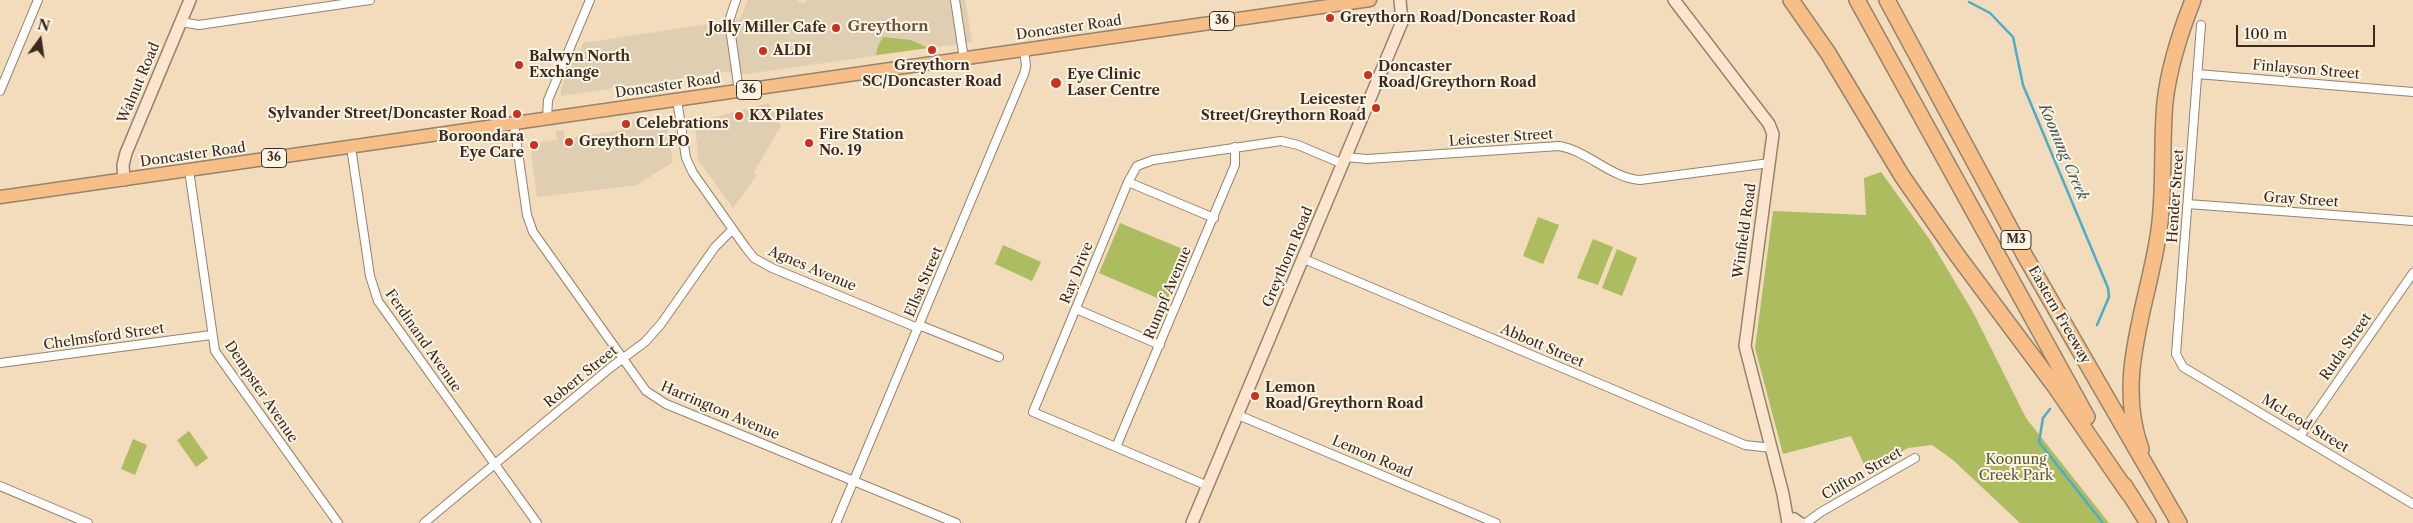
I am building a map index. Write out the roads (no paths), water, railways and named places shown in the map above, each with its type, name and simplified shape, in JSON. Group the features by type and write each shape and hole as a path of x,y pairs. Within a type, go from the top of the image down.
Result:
{"highway":[{"path":"1790,0 1828,53 1902,176 1957,255 2054,385 2130,494"},
{"name":"Eastern Freeway","path":"1857,0 2130,494 2148,523"},
{"name":"Eastern Freeway","path":"1887,0 2025,256 2178,523"},
{"path":"2151,476 2139,443 2134,422 2132,399 2133,353 2159,230 2168,77 2178,40 2193,0"}],"main road":[{"name":"Doncaster Road","path":"0,197 1370,0"}],"street":[{"path":"0,91 38,0"},
{"name":"Walnut Road","path":"124,180 123,165 126,153 190,0"},
{"path":"181,22 199,25 370,0"},
{"path":"547,119 548,100 590,0"},
{"path":"736,0 729,22 739,91"},
{"path":"955,0 964,59"},
{"name":"Greythorn Road","path":"1192,523 1402,22 1400,0"},
{"name":"Winfield Road","path":"1674,0 1771,127 1773,138 1745,346 1783,494 1796,522"},
{"name":"Hender Street","path":"2183,367 2176,354 2201,25"},
{"name":"Ellsa Street","path":"836,523 1024,74 1026,66 1024,50"},
{"name":"Finlayson Street","path":"2198,74 2413,92"},
{"name":"Agnes Avenue","path":"677,100 688,165 732,230 754,258 767,265 999,357"},
{"name":"Harrington Avenue","path":"514,124 527,215 533,232 641,386 658,400 956,523"},
{"name":"Ray Drive","path":"1208,486 1033,412 1128,182 1134,170 1146,162 1235,147 1286,141 1345,160"},
{"name":"Leicester Street","path":"1345,160 1559,146 1574,150 1625,177 1640,180 1770,163"},
{"name":"Ferdinand Avenue","path":"351,147 370,276 378,301 537,523"},
{"name":"Rumpf Avenue","path":"1116,447 1214,218 1236,161 1235,147"},
{"name":"Dempster Avenue","path":"189,170 211,335 217,356 338,523"},
{"path":"1128,182 1214,218"},
{"name":"Gray Street","path":"2188,204 2413,221"},
{"name":"Robert Street","path":"424,523 655,331 710,254 732,230"},
{"name":"Abbott Street","path":"1304,259 1745,445 1772,448"},
{"name":"Ruda Street","path":"2300,436 2413,273"},
{"path":"1076,309 1160,344"},
{"name":"Chelmsford Street","path":"0,363 211,335"},
{"name":"McLeod Street","path":"2183,367 2413,504"},
{"name":"Lemon Road","path":"1238,415 1496,523"},
{"name":"Clifton Street","path":"1796,522 1821,512 1915,458"},
{"path":"0,486 88,523"}],"waterway":[{"name":"Koonung Creek","path":"1969,2 1990,13 2013,37 2023,85 2108,288 2109,297 2097,325"},
{"name":"Koonung Creek","path":"2050,409 2043,418 2039,442 2103,523"}],"place":[{"name":"Greythorn Road/Doncaster Road","path":"1330,18"},
{"name":"Jolly Miller Cafe","path":"836,28"},
{"name":"Greythorn SC/Doncaster Road","path":"932,50"},
{"name":"ALDI","path":"763,51"},
{"name":"Balwyn North Exchange","path":"519,65"},
{"name":"Doncaster Road/Greythorn Road","path":"1368,75"},
{"name":"Eye Clinic Laser Centre","path":"1056,83"},
{"name":"Leicester Street/Greythorn Road","path":"1376,108"},
{"name":"Sylvander Street/Doncaster Road","path":"517,114"},
{"name":"KX Pilates","path":"739,116"},
{"name":"Celebrations","path":"626,124"},
{"name":"Greythorn LPO","path":"569,142"},
{"name":"Fire Station No. 19","path":"809,143"},
{"name":"Boroondara Eye Care","path":"534,145"},
{"name":"Lemon Road/Greythorn Road","path":"1255,396"}],"district":[{"name":"Greythorn","path":"888,27"}],"park label":[{"name":"Koonung Creek Park","path":"2016,468"}]}
